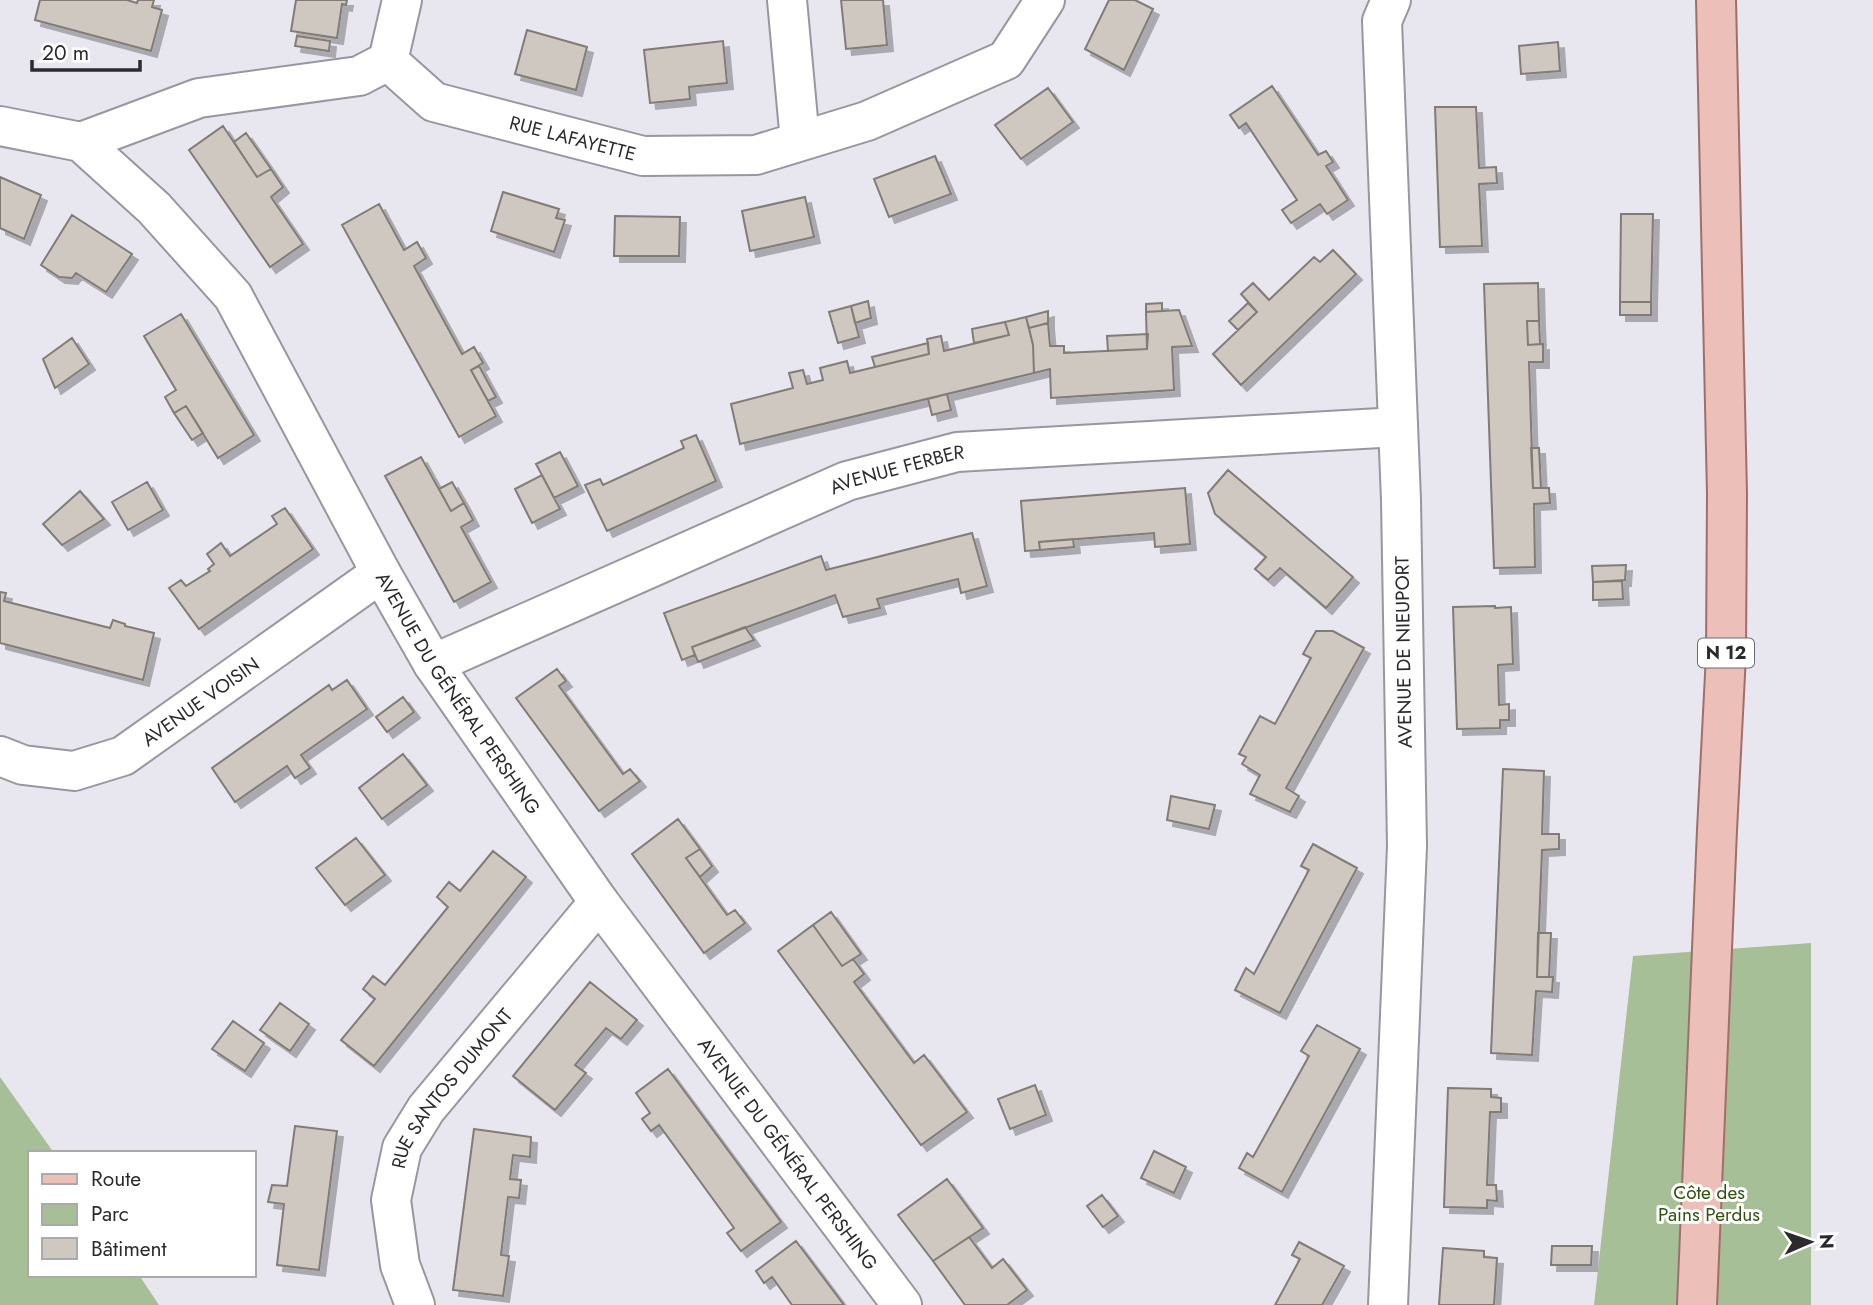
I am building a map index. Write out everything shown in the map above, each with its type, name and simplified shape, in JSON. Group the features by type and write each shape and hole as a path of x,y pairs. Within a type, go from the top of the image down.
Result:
{"main road":[{"name":"N 12","path":"1697,1305 1726,655 1726,480 1716,0"}],"street":[{"path":"0,126 81,142 199,98 359,76 388,61 402,0"},
{"path":"788,0 800,141"},
{"name":"RUE LAFAYETTE","path":"388,61 434,102 643,156 756,155 867,121 1006,60 1045,0"},
{"name":"AVENUE DE NIEUPORT","path":"1388,1305 1407,846 1398,428 1382,21 1391,0"},
{"name":"AVENUE DU GÉNÉRAL PERSHING","path":"81,142 155,208 233,296 381,573 433,664 599,902 902,1305"},
{"name":"AVENUE FERBER","path":"433,664 847,481 957,452 1398,428"},
{"name":"AVENUE VOISIN","path":"0,756 23,765 74,772 123,756 381,573"},
{"name":"RUE SANTOS DUMONT","path":"415,1305 400,1265 391,1199 402,1148 426,1110 599,902"}],"green space":[{"name":"Côte des Pains Perdus","path":"1811,943 1811,1305 1594,1305 1633,956"},
{"path":"0,1077 53,1151 28,1151 28,1277 140,1277 159,1305 0,1305"}],"building":[{"path":"40,0 127,0 137,3 138,0 154,0 152,7 162,10 151,51 35,20"},
{"path":"296,0 347,0 346,5 342,4 337,38 291,31"},
{"path":"841,0 883,0 887,45 846,49"},
{"path":"1109,0 1135,0 1153,9 1124,70 1085,49"},
{"path":"527,30 587,47 576,90 515,74"},
{"path":"297,36 330,41 329,51 295,46"},
{"path":"723,41 727,83 689,87 690,99 650,103 644,50"},
{"path":"1558,42 1560,71 1521,74 1519,46"},
{"path":"1272,86 1318,155 1326,151 1333,162 1326,166 1348,200 1327,214 1320,204 1291,223 1282,210 1297,200 1246,123 1239,128 1230,115"},
{"path":"1048,88 1073,122 1021,159 995,125"},
{"path":"1435,107 1476,107 1479,168 1496,167 1497,183 1479,184 1482,246 1440,247"},
{"path":"223,126 257,177 271,169 283,187 271,197 303,244 270,267 189,150"},
{"path":"246,133 271,169 257,177 234,142"},
{"path":"935,156 951,194 889,217 874,179"},
{"path":"0,177 41,195 24,239 0,228"},
{"path":"503,192 559,209 556,218 565,220 554,252 491,231"},
{"path":"805,197 814,237 750,251 742,211"},
{"path":"379,204 404,250 417,242 426,258 414,266 462,354 474,347 483,363 471,370 496,416 459,437 342,225"},
{"path":"1621,214 1653,214 1651,302 1620,302"},
{"path":"72,215 132,254 106,292 76,273 72,278 59,277 41,265"},
{"path":"615,216 680,217 679,256 614,256"},
{"path":"1333,250 1356,274 1241,385 1213,354 1257,312 1241,294 1253,283 1269,300 1314,257 1320,262"},
{"path":"1538,283 1539,321 1527,321 1528,345 1543,344 1543,362 1529,362 1533,488 1549,488 1550,503 1534,504 1535,567 1494,568 1484,284"},
{"path":"868,301 871,318 855,323 851,306"},
{"path":"1620,302 1651,302 1651,315 1620,315"},
{"path":"1162,303 1162,311 1146,312 1146,304"},
{"path":"1248,303 1257,312 1238,330 1229,321"},
{"path":"851,306 859,337 838,343 829,312"},
{"path":"1179,310 1192,346 1172,347 1174,390 1051,398 1050,369 1034,373 1029,328 1048,323 1050,346 1064,346 1064,353 1147,349 1146,312"},
{"path":"1048,311 1048,323 1029,328 1026,317"},
{"path":"181,314 254,435 218,458 186,406 174,413 165,397 176,390 144,336"},
{"path":"1026,317 1033,345 1034,373 740,444 731,404 793,388 789,373 803,370 807,384 823,380 820,368 847,361 850,373 929,354 927,339 941,336 944,351 1009,335 1005,322"},
{"path":"1527,321 1539,321 1540,344 1528,345"},
{"path":"1005,322 1009,335 974,343 972,329"},
{"path":"1148,334 1147,349 1108,351 1107,336"},
{"path":"72,338 89,364 55,388 43,359"},
{"path":"928,343 929,354 875,367 872,357"},
{"path":"479,366 496,397 488,401 471,370"},
{"path":"947,394 951,410 932,415 928,399"},
{"path":"186,406 203,433 192,440 174,413"},
{"path":"696,435 716,481 607,531 585,485 600,479 603,485 684,448 681,441"},
{"path":"1531,448 1539,448 1541,488 1533,488"},
{"path":"560,452 578,486 554,498 536,464"},
{"path":"421,457 451,511 464,503 473,520 461,527 491,582 454,602 385,476"},
{"path":"1228,470 1353,577 1326,608 1280,568 1268,580 1255,569 1266,557 1215,514 1208,493"},
{"path":"542,475 560,509 532,523 515,489"},
{"path":"147,482 163,510 128,530 112,502"},
{"path":"452,482 464,503 451,511 439,489"},
{"path":"1185,488 1190,544 1155,547 1154,533 1039,542 1040,550 1025,551 1021,501"},
{"path":"80,491 104,519 62,545 43,524"},
{"path":"285,508 313,549 199,629 169,588 181,580 186,586 210,571 208,569 214,564 207,554 221,543 230,556 277,524 272,516"},
{"path":"972,533 987,586 961,593 958,579 877,599 880,608 843,617 835,595 692,647 695,655 682,660 664,613 821,556 826,570"},
{"path":"1073,539 1074,547 1040,550 1039,542"},
{"path":"1626,565 1625,580 1593,582 1592,566"},
{"path":"1622,581 1623,599 1593,600 1593,582"},
{"path":"0,592 6,593 4,601 110,628 113,620 154,633 143,680 0,643"},
{"path":"1453,607 1511,607 1513,664 1498,665 1499,705 1509,704 1509,720 1500,720 1500,728 1457,729"},
{"path":"745,627 754,640 698,662 692,647"},
{"path":"1316,631 1333,631 1364,648 1286,788 1299,796 1290,812 1250,794 1260,775 1242,764 1246,757 1239,754 1260,716 1275,724 1311,658 1303,654"},
{"path":"557,669 566,681 559,686 623,774 630,769 640,781 599,811 516,698"},
{"path":"347,680 367,709 301,755 310,768 295,778 287,766 235,802 212,768 329,685 332,690"},
{"path":"403,697 414,712 387,732 376,717"},
{"path":"403,754 427,785 382,819 359,788"},
{"path":"1503,769 1544,771 1542,834 1559,834 1559,849 1542,850 1537,977 1553,977 1552,992 1536,991 1532,1055 1491,1053"},
{"path":"1171,796 1215,805 1209,829 1167,820"},
{"path":"678,819 700,849 686,858 727,915 735,910 745,923 704,953 632,854"},
{"path":"356,838 385,875 345,905 316,868"},
{"path":"1313,844 1357,868 1280,1013 1235,990 1246,968 1254,974 1309,870 1301,866"},
{"path":"700,849 712,866 700,877 686,858"},
{"path":"493,851 526,877 374,1066 341,1040 375,999 363,989 373,976 385,985 448,907 437,897 449,882 460,891"},
{"path":"831,912 861,954 842,966 813,925"},
{"path":"813,925 842,966 853,959 864,974 854,982 914,1063 924,1055 967,1112 921,1145 778,951"},
{"path":"1538,933 1551,933 1549,977 1537,977"},
{"path":"590,982 637,1020 621,1039 606,1028 575,1065 586,1073 555,1110 513,1076"},
{"path":"280,1003 309,1024 290,1051 260,1030"},
{"path":"233,1021 264,1043 245,1071 212,1049"},
{"path":"1317,1025 1360,1049 1282,1192 1239,1168 1247,1153 1253,1157 1309,1056 1301,1051"},
{"path":"668,1069 781,1222 741,1251 727,1233 734,1228 659,1125 651,1131 642,1119 650,1113 636,1093"},
{"path":"1035,1085 1046,1115 1010,1129 998,1099"},
{"path":"1448,1088 1491,1089 1491,1097 1501,1098 1501,1112 1490,1112 1487,1185 1496,1185 1497,1201 1487,1200 1487,1208 1444,1207"},
{"path":"295,1126 337,1131 319,1270 277,1265 284,1204 268,1202 272,1185 287,1186"},
{"path":"474,1129 531,1137 530,1157 513,1155 510,1179 521,1180 519,1198 508,1197 501,1255 509,1256 503,1296 453,1290"},
{"path":"1154,1151 1186,1167 1174,1193 1141,1178"},
{"path":"947,1179 983,1228 933,1261 898,1215"},
{"path":"1102,1195 1118,1216 1103,1227 1087,1206"},
{"path":"969,1237 992,1268 1003,1259 1027,1290 1007,1305 965,1305 933,1261"},
{"path":"796,1241 844,1305 792,1305 772,1277 764,1283 756,1271"},
{"path":"1299,1242 1344,1266 1322,1305 1275,1305 1300,1259 1292,1255"},
{"path":"1552,1246 1592,1246 1591,1265 1551,1265"},
{"path":"1443,1248 1484,1251 1484,1257 1497,1258 1494,1305 1439,1305"}]}
